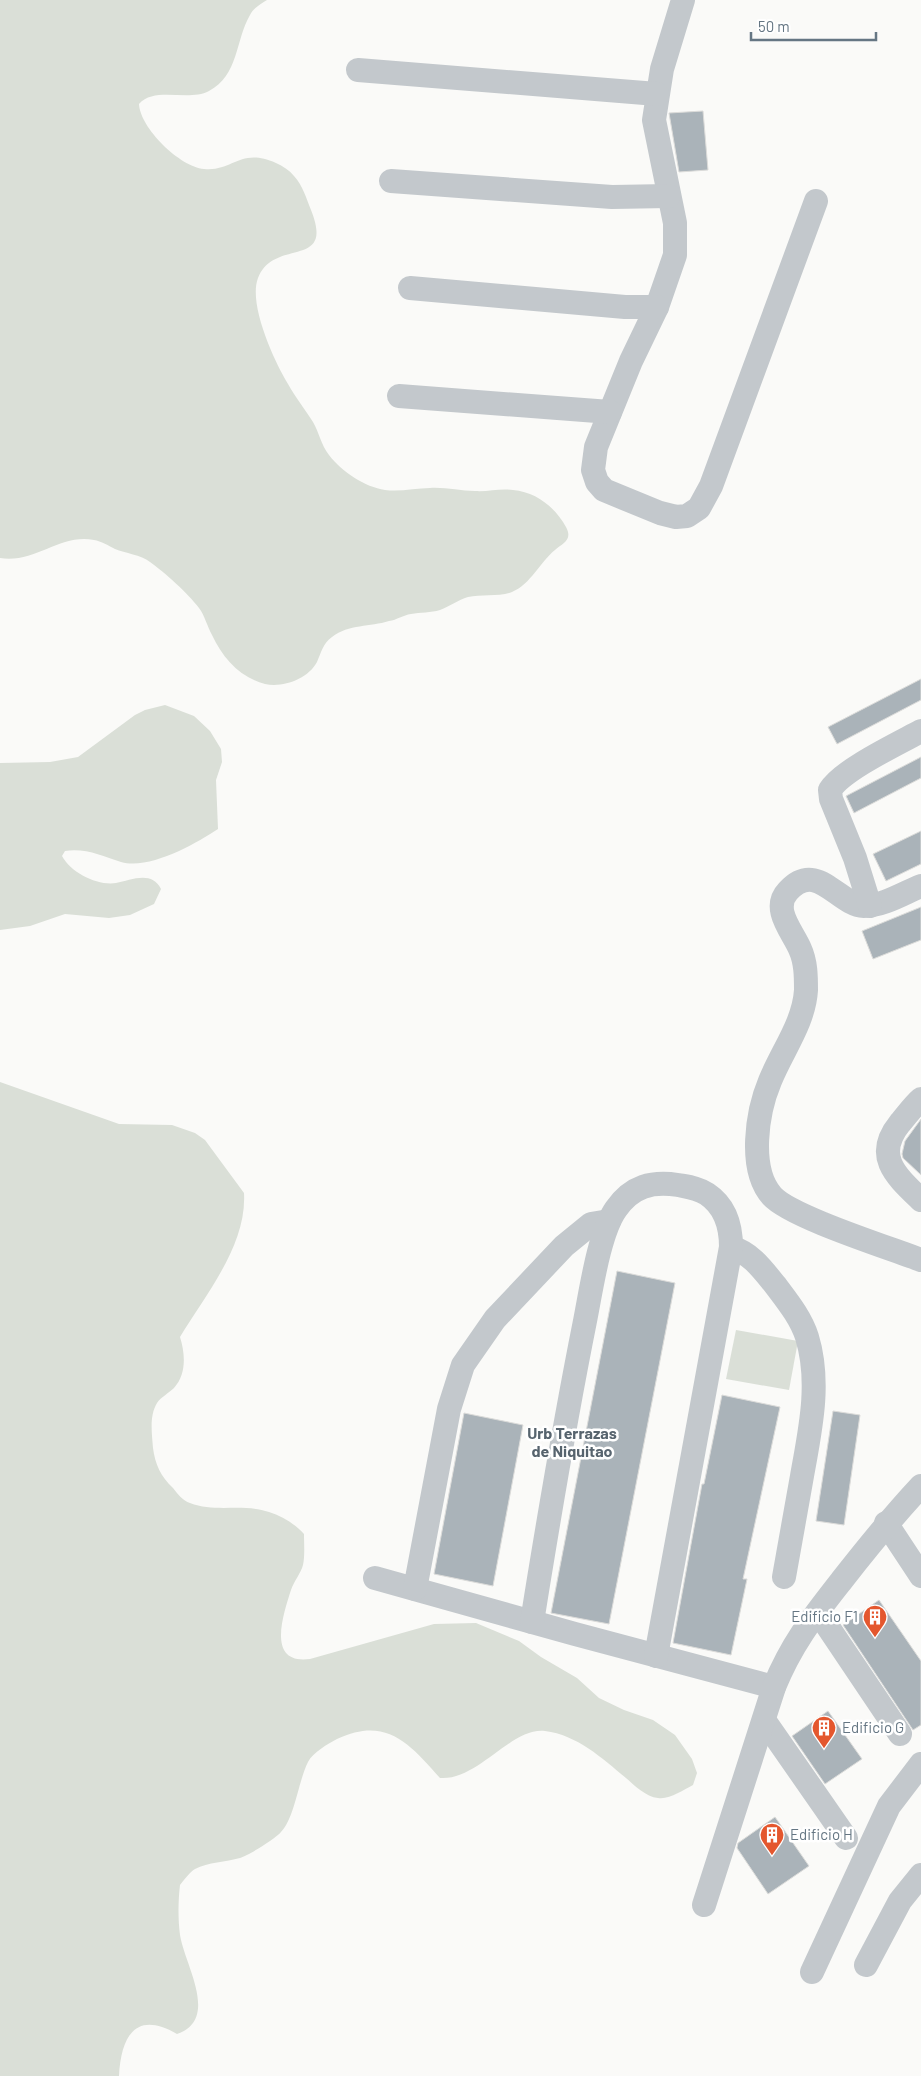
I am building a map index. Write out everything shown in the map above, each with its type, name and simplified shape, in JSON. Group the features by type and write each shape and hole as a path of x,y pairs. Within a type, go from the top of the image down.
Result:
{"street":[{"path":"683,0 668,44 657,94 654,120 677,243 672,268 657,307 631,361 593,459 593,470 599,486 610,493 672,516 687,516 699,508 708,495 816,201"},
{"path":"358,70 657,94"},
{"path":"391,181 612,197 669,196"},
{"path":"410,288 625,307 657,307"},
{"path":"399,396 610,412"},
{"path":"870,906 855,858 831,799 830,790 839,779 854,769 921,731"},
{"path":"921,886 870,906 856,905 827,884 812,880 793,887 782,901 785,921 803,958 805,997 800,1018 764,1097 759,1125 759,1170 764,1186 772,1196 788,1209 921,1260"},
{"path":"921,1099 892,1132 887,1153 897,1176 921,1200"},
{"path":"532,1622 572,1382 591,1288 609,1221 622,1201 638,1188 656,1183 696,1188 710,1196 720,1207 729,1228 731,1247 656,1656"},
{"path":"415,1589 448,1409 464,1365 495,1319 564,1246 591,1224 609,1221"},
{"path":"731,1247 749,1254 758,1263 794,1311 807,1336 812,1360 814,1394 811,1427 784,1578"},
{"path":"704,1905 774,1686 785,1660 808,1622 818,1612 886,1523 919,1491"},
{"path":"886,1523 921,1576"},
{"path":"375,1578 656,1656 774,1686"},
{"path":"818,1612 900,1734"},
{"path":"764,1720 846,1838"},
{"path":"812,1972 889,1806 921,1764"},
{"path":"866,1965 900,1901 921,1875"}],"shaded area":[{"path":"0,0 267,0 257,6 251,13 231,67 219,84 201,94 163,95 146,99 139,104 141,114 146,124 163,145 173,154 194,167 214,169 254,158 279,164 294,176 302,188 311,210 316,228 315,240 309,247 276,259 266,266 258,278 256,289 259,317 282,374 313,422 329,455 354,478 370,486 385,490 436,488 469,491 513,490 537,497 550,507 562,520 568,531 568,538 550,555 525,584 507,594 468,597 437,611 408,615 382,623 345,630 326,642 317,662 308,673 294,681 272,685 247,677 233,666 216,643 203,614 194,602 169,577 142,558 97,541 82,539 59,544 24,557 0,558"},
{"path":"165,705 194,716 210,731 221,749 222,762 216,780 218,829 172,854 145,862 121,862 87,852 65,851 62,856 66,862 78,873 93,880 116,883 141,878 152,880 161,889 154,904 130,915 109,918 65,914 30,926 0,930 0,763 50,762 78,757 135,715 145,710"},
{"path":"0,1082 119,1124 172,1125 195,1133 205,1140 244,1193 239,1231 232,1250 223,1268 180,1337 184,1356 181,1376 174,1388 154,1408 152,1425 153,1448 157,1465 162,1475 187,1502 209,1507 259,1509 288,1521 304,1534 303,1565 291,1590 282,1624 281,1636 287,1654 296,1659 310,1659 434,1624 476,1623 519,1641 541,1657 577,1678 599,1698 624,1710 653,1720 675,1735 692,1759 697,1773 693,1785 667,1798 654,1797 640,1790 589,1748 568,1737 545,1731 532,1732 520,1737 468,1771 454,1777 440,1778 407,1744 383,1732 369,1730 337,1739 310,1758 290,1818 278,1835 240,1858 195,1869 180,1885 178,1910 180,1935 196,1990 198,2004 196,2017 190,2027 177,2034 163,2027 151,2025 141,2026 133,2031 123,2049 119,2076 0,2076"},
{"path":"736,1330 798,1341 789,1390 726,1379"}],"building":[{"path":"703,111 708,170 679,172 669,113"},
{"path":"921,679 921,700 837,744 828,727"},
{"path":"921,757 921,778 854,813 846,796"},
{"path":"921,831 921,864 886,881 873,854"},
{"path":"921,907 921,940 873,959 862,931"},
{"path":"921,1119 921,1175 903,1158 902,1154 905,1141"},
{"path":"617,1271 675,1283 609,1624 551,1613"},
{"path":"722,1395 780,1407 743,1579 747,1579 731,1655 673,1643 702,1484 704,1484"},
{"path":"833,1411 860,1415 844,1525 816,1521"},
{"path":"464,1413 523,1425 493,1586 434,1574"},
{"path":"879,1600 921,1661 921,1725 913,1730 843,1625"},
{"name":"Edificio G","path":"828,1711 862,1759 825,1784 792,1736"},
{"name":"Edificio H","path":"775,1817 809,1866 768,1894 737,1848 738,1843"}],"place":[{"name":"Edificio F1","path":"875,1638"},
{"name":"Edificio G","path":"824,1749"},
{"name":"Edificio H","path":"772,1856"}],"district":[{"name":"Urb Terrazas de Niquitao","path":"572,1442"}]}
